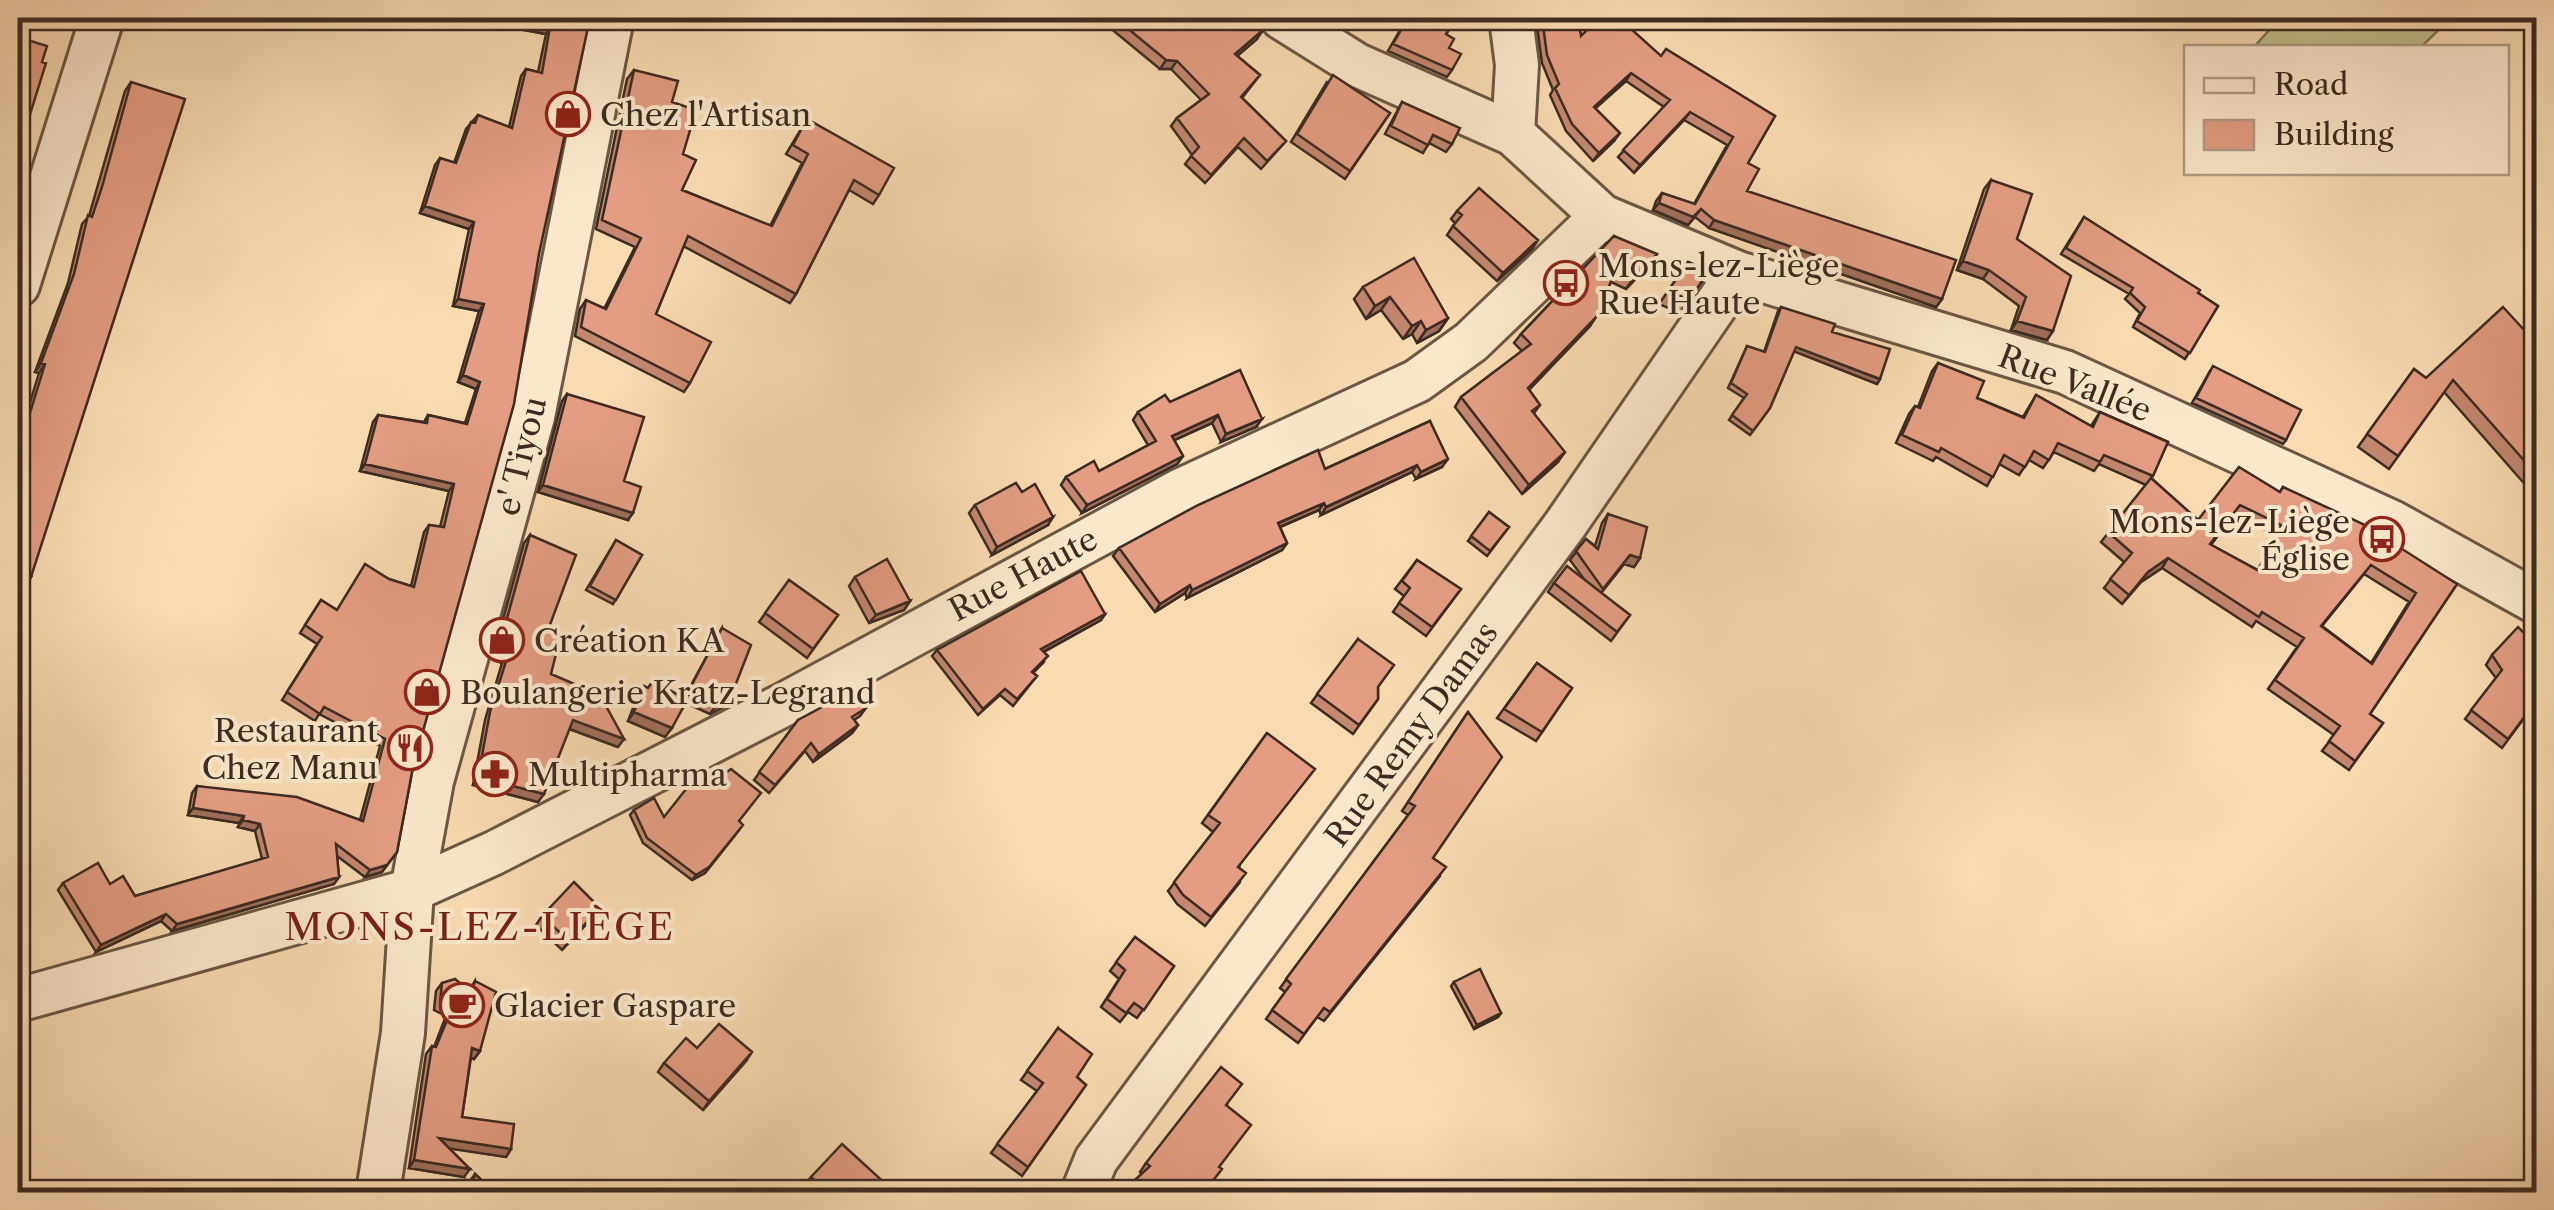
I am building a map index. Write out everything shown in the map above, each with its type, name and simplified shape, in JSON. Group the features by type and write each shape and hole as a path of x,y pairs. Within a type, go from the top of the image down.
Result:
{"street":[{"path":"18,285 102,18"},
{"name":"e' Tiyou","path":"378,1192 403,1033 412,890 432,781 533,418 612,18"},
{"name":"Rue Vallée","path":"1282,18 1357,65 1513,134 1602,216 1738,274 2064,372 2392,522 2534,595"},
{"path":"1511,18 1516,65 1513,134"},
{"name":"Rue Haute","path":"18,1000 412,890 785,704 1181,490 1416,381 1471,342 1602,216"},
{"name":"Rue Remy Damas","path":"1083,1192 1096,1160 1566,525 1738,274"}],"green space":[{"path":"2280,18 2451,18 2423,45 2256,45"}],"building":[{"path":"503,18 590,18 539,254 514,404 413,767 397,852 387,865 370,870 336,844 339,877 177,924 166,914 101,945 63,883 98,863 110,884 123,876 135,896 268,857 260,824 243,820 244,816 193,808 197,786 297,797 363,821 385,739 324,707 320,714 287,692 322,637 305,625 321,600 337,610 365,564 389,579 414,587 429,525 444,527 454,484 365,464 378,415 427,423 428,415 467,424 480,382 463,375 484,304 458,299 474,222 425,206 440,158 456,163 471,122 475,123 478,115 512,128 526,69 542,73 550,27"},
{"path":"1115,18 1251,18 1263,30 1235,54 1260,75 1241,97 1286,141 1267,161 1244,138 1211,175 1191,156 1199,147 1177,118 1209,94 1177,61 1166,60"},
{"path":"1408,18 1457,18 1446,34 1454,39 1449,48 1461,54 1452,70 1393,44"},
{"path":"1542,18 1578,18 1581,36 1599,18 1619,18 1661,56 1666,49 1775,116 1748,163 1759,169 1747,191 1956,260 1942,299 1714,220 1701,209 1693,217 1659,203 1662,193 1695,204 1733,137 1690,112 1640,165 1623,150 1670,100 1631,73 1594,107 1620,133 1599,153 1572,124 1555,88 1559,84 1547,55"},
{"path":"18,37 47,46 42,62 46,63 22,140 18,139"},
{"path":"634,70 678,81 672,102 696,110 683,154 696,160 682,190 772,226 808,154 793,145 807,119 894,168 879,195 854,180 796,294 688,236 656,314 711,342 690,383 581,327 586,300 606,309 641,238 602,220"},
{"path":"1333,75 1390,113 1350,171 1297,134"},
{"path":"131,82 185,99 31,577 18,573 18,440 21,428 25,429 45,364 41,363 74,274 88,215 92,217 102,187"},
{"path":"1402,102 1460,128 1452,144 1433,135 1428,145 1391,126"},
{"path":"1991,180 2032,194 2017,239 2071,276 2053,331 2017,321 2026,297 1989,270 1963,261"},
{"path":"1479,188 1538,240 1503,273 1453,226 1462,215 1457,211"},
{"path":"2084,217 2200,290 2198,293 2218,306 2190,353 2137,321 2145,307 2130,293 2133,288 2066,248"},
{"path":"1614,236 1657,254 1632,280 1615,272 1596,317 1528,388 1540,405 1532,411 1565,452 1529,485 1461,397 1531,344 1521,334"},
{"path":"1414,258 1448,318 1426,330 1421,321 1412,326 1390,297 1375,306 1363,287"},
{"path":"1688,262 1709,271 1689,300 1668,291"},
{"path":"1781,307 1835,324 1832,332 1890,349 1880,379 1796,347 1770,408 1753,431 1732,415 1747,394 1731,383 1747,346 1765,352"},
{"path":"2503,307 2536,343 2536,474 2453,380 2398,456 2367,434 2414,369 2426,378"},
{"path":"1938,363 1984,381 1977,398 2024,418 2036,395 2093,427 2100,412 2168,442 2153,476 2104,455 2100,462 2058,443 2049,460 2034,451 2025,467 2004,455 1993,477 1941,448 1939,452 1902,435 1915,406 1920,408"},
{"path":"2213,366 2301,410 2286,440 2196,398"},
{"path":"1240,370 1262,419 1226,434 1218,415 1172,436 1183,456 1087,505 1066,477 1094,461 1099,471 1156,441 1138,412 1165,395 1170,402"},
{"path":"567,394 644,417 624,481 641,487 633,513 543,485"},
{"path":"1430,421 1448,459 1421,472 1417,465 1326,507 1324,503 1278,523 1287,543 1192,590 1190,585 1160,604 1119,548 1198,505 1318,450 1325,469"},
{"path":"2239,467 2280,492 2283,487 2363,524 2457,584 2370,714 2383,723 2355,761 2329,741 2340,726 2275,680 2304,638 2262,612 2259,617 2168,558 2148,572 2129,595 2110,579 2132,553 2108,532 2151,478 2198,520","holes":["2240,505 2281,525 2259,571 2210,544","2371,565 2416,593 2372,664 2321,626"]},
{"path":"1016,483 1022,492 1035,484 1053,517 997,547 975,505"},
{"path":"1489,512 1509,527 1490,551 1471,536"},
{"path":"1608,514 1647,527 1640,558 1630,555 1603,589 1576,551 1586,539 1598,549"},
{"path":"530,535 576,555 548,630 561,634 551,674 600,695 624,739 573,720 544,794 478,777 490,712 508,655 498,651"},
{"path":"616,540 642,555 616,600 590,586"},
{"path":"887,559 910,601 876,615 855,577"},
{"path":"1417,560 1461,589 1432,627 1399,603 1410,588 1402,581"},
{"path":"1567,566 1630,615 1617,632 1554,583"},
{"path":"1081,571 1105,614 1041,649 1048,656 1032,672 1037,676 1017,699 1005,689 983,709 937,650"},
{"path":"789,580 838,615 813,649 765,613"},
{"path":"2536,626 2536,701 2508,739 2471,710 2502,670 2492,655 2518,627 2527,636"},
{"path":"722,628 751,645 730,699 715,707 687,694"},
{"path":"1358,639 1394,665 1378,687 1378,699 1359,725 1317,694"},
{"path":"1537,663 1572,688 1542,732 1504,709"},
{"path":"653,681 687,700 672,728 634,712 644,686 648,688"},
{"path":"854,690 866,708 852,717 858,725 819,754 811,743 775,785 759,772 798,720"},
{"path":"1468,712 1502,757 1433,858 1446,867 1330,1012 1324,1008 1304,1034 1272,1010 1291,984 1286,979 1415,806 1408,802"},
{"path":"1267,733 1315,769 1238,867 1246,873 1211,917 1183,895 1174,882 1220,823 1208,815"},
{"path":"731,769 761,793 739,821 743,825 709,867 696,875 647,838 634,810 654,798 664,817 698,774 709,785"},
{"path":"574,882 600,908 569,941 542,916"},
{"path":"1135,937 1174,966 1144,1010 1134,1003 1126,1013 1107,999 1125,970 1116,962"},
{"path":"1480,969 1501,1013 1477,1025 1454,982"},
{"path":"455,979 471,992 475,981 496,992 480,1051 472,1048 462,1117 514,1124 511,1149 439,1138 470,1169 414,1160 432,1046 436,1047 452,1008 440,1002 442,983"},
{"path":"719,1024 752,1052 709,1101 664,1063 686,1038 697,1048"},
{"path":"1058,1028 1092,1054 1077,1077 1086,1085 1028,1167 997,1144 1043,1083 1027,1071"},
{"path":"1221,1067 1242,1084 1226,1105 1251,1125 1204,1192 1122,1192 1150,1166 1146,1163"},
{"path":"842,1144 887,1185 881,1192 827,1192 811,1177"},
{"path":"475,1174 494,1192 471,1192"},
{"path":"315,1188 342,1191 344,1192 311,1192"}],"place":[{"name":"Chez l'Artisan","path":"568,114"},
{"name":"Mons-lez-Liège Rue Haute","path":"1566,283"},
{"name":"Mons-lez-Liège Église","path":"2382,539"},
{"name":"Création KA","path":"502,640"},
{"name":"Boulangerie Kratz-Legrand","path":"427,692"},
{"name":"Restaurant Chez Manu","path":"410,748"},
{"name":"Multipharma","path":"495,774"},
{"name":"Glacier Gaspare","path":"462,1005"}],"district":[{"name":"MONS-LEZ-LIÈGE","path":"480,926"}]}
